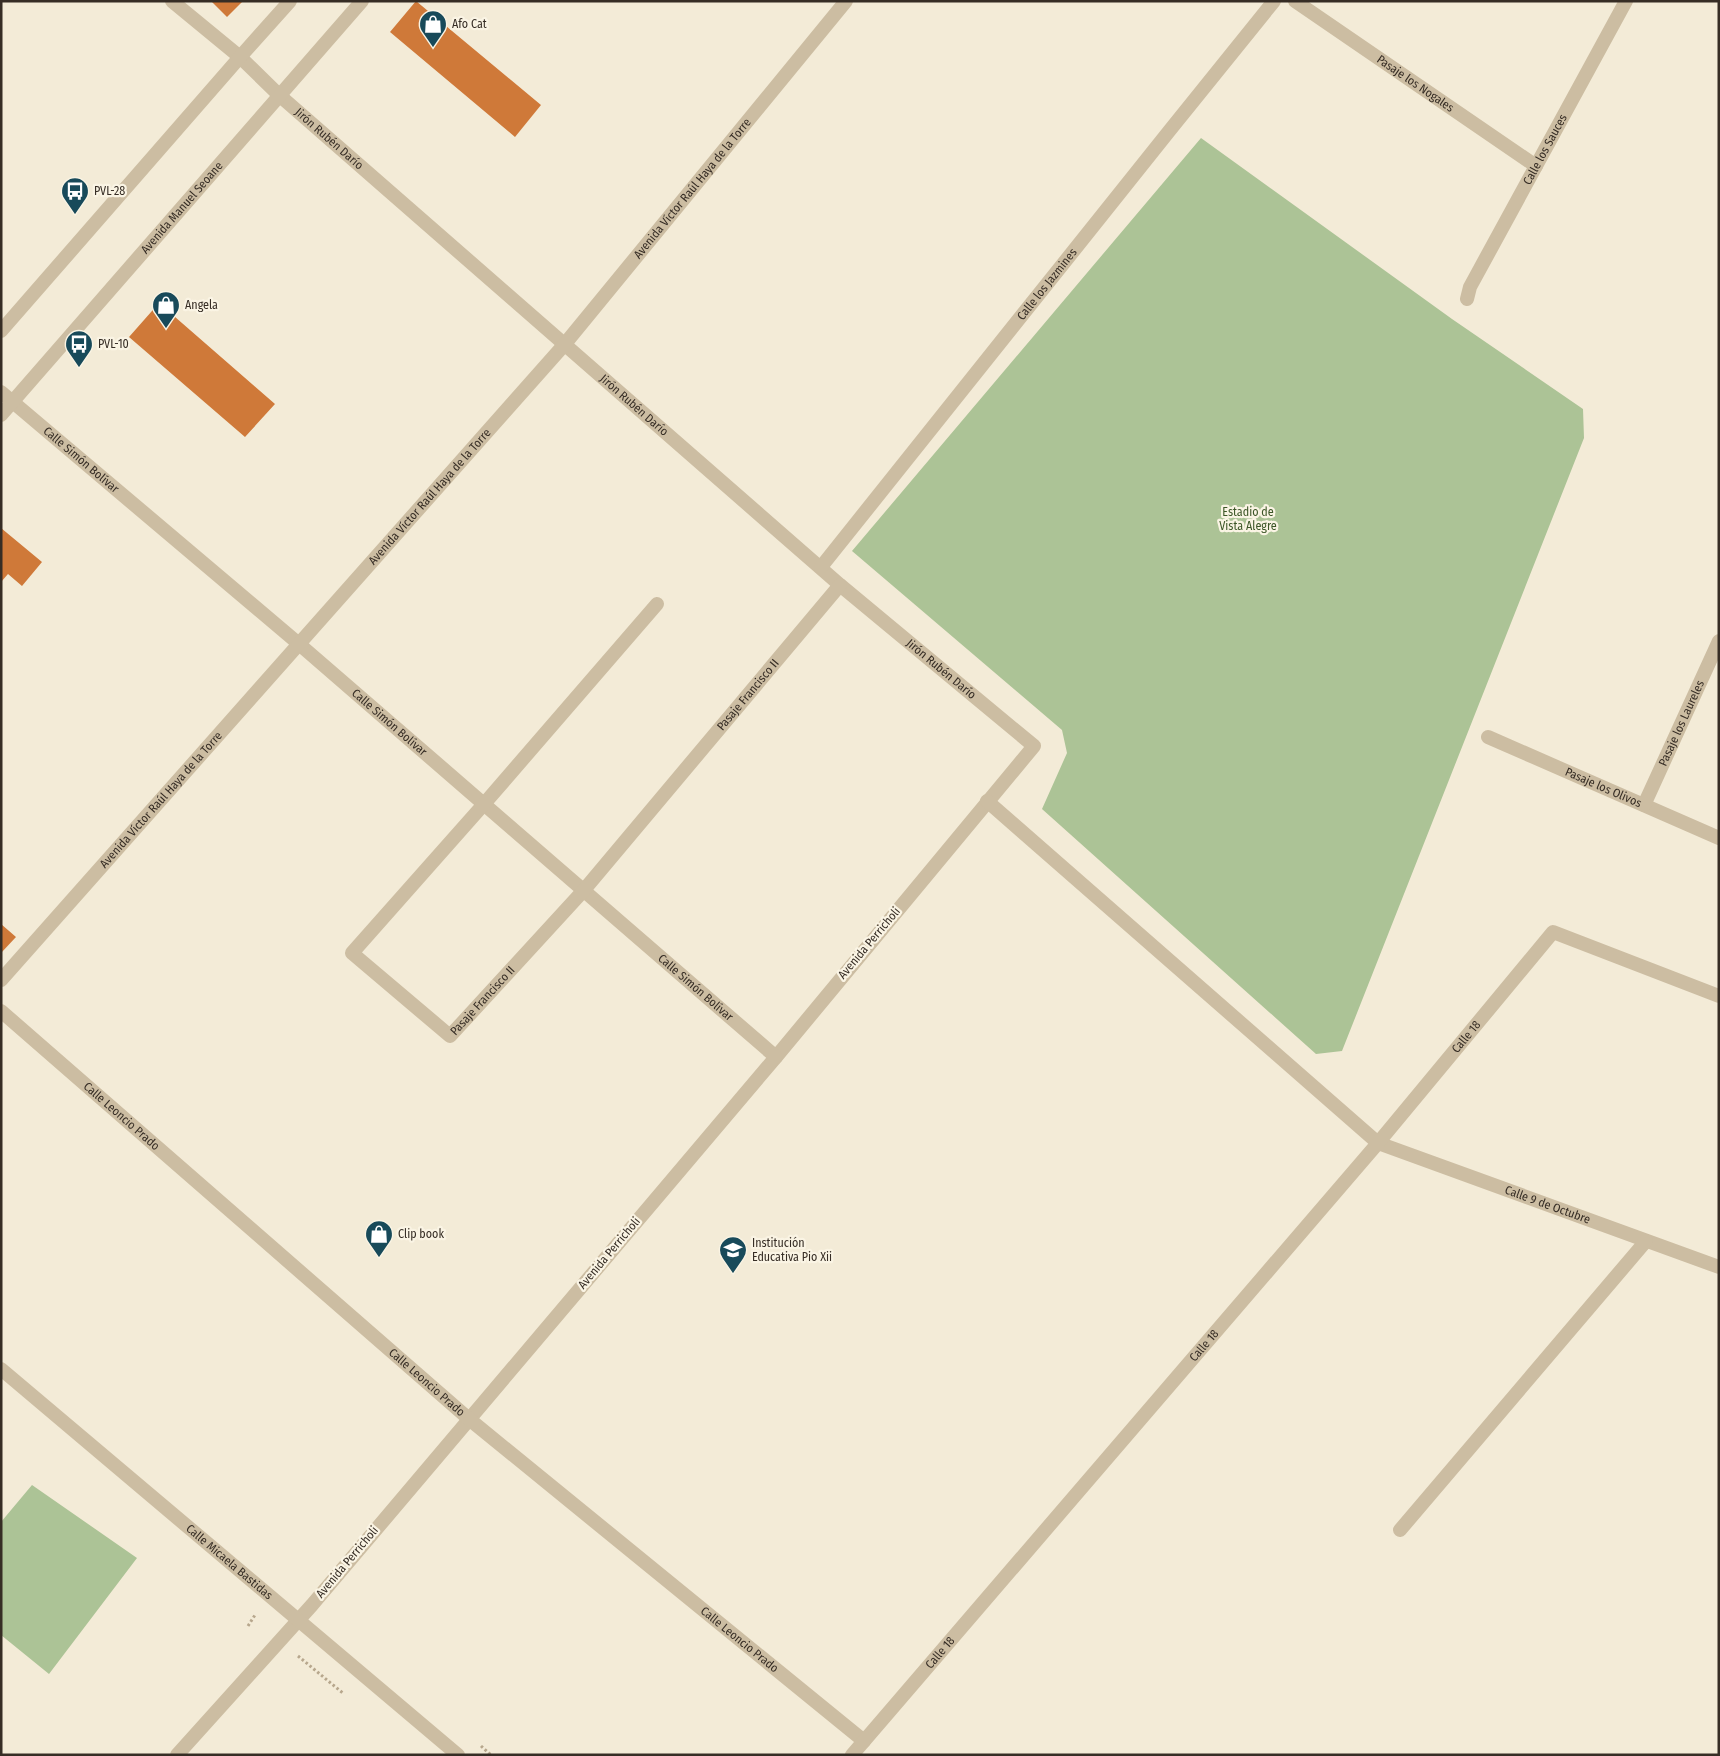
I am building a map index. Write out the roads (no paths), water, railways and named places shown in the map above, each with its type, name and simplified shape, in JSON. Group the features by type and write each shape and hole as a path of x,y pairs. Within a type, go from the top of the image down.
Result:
{"street":[{"name":"Jirón Rubén Darío","path":"172,1 240,57 279,95 840,585 1034,746"},
{"path":"1,331 290,1"},
{"name":"Avenida Manuel Seoane","path":"1,415 362,1"},
{"name":"Avenida Víctor Raúl Haya de la Torre","path":"1,980 564,345 846,1"},
{"name":"Calle los Jazmines","path":"821,567 1274,1"},
{"name":"Pasaje los Nogales","path":"1295,1 1536,166"},
{"name":"Calle los Sauces","path":"1466,299 1470,287 1626,1"},
{"name":"Calle Simón Bolívar","path":"1,392 299,644 776,1057"},
{"name":"Pasaje Francisco II","path":"657,604 352,954 450,1036 584,890 840,585"},
{"name":"Pasaje los Laureles","path":"1644,805 1719,641"},
{"name":"Pasaje los Olivos","path":"1488,736 1719,838"},
{"name":"Avenida Perricholi","path":"177,1755 299,1620 776,1057 1034,746"},
{"path":"987,801 1378,1143"},
{"name":"Calle 18","path":"852,1755 1000,1580 1378,1143 1553,932 1719,996"},
{"name":"Calle Leoncio Prado","path":"1,1010 469,1419 864,1741"},
{"name":"Calle 9 de Octubre","path":"1378,1143 1719,1267"},
{"path":"1400,1530 1646,1241"},
{"name":"Calle Micaela Bastidas","path":"1,1369 458,1755"}],"place":[{"name":"Afo Cat","path":"433,48"},
{"name":"PVL-28","path":"75,215"},
{"name":"Angela","path":"166,329"},
{"name":"PVL-10","path":"79,368"},
{"name":"Clip book","path":"379,1258"},
{"name":"Institución Educativa Pio Xii","path":"733,1274"}],"park label":[{"name":"Estadio de Vista Alegre","path":"1248,519"}]}
